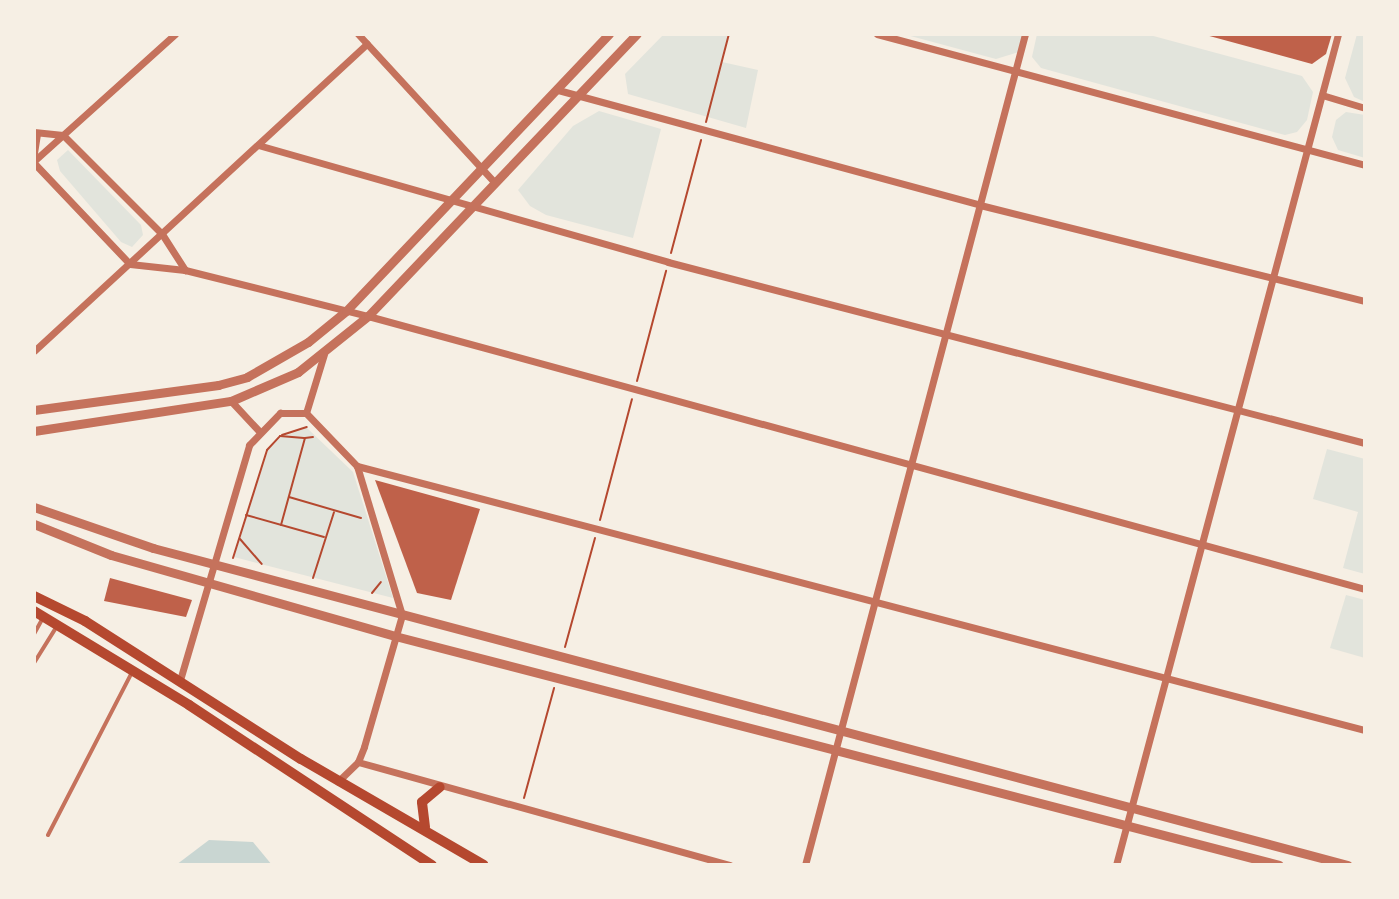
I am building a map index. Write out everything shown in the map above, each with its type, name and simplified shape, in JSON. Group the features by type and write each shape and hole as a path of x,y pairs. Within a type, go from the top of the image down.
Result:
{"main road":[{"path":"34,596 180,680 338,781 425,827 484,865"},
{"path":"39,613 134,670 432,865"},
{"path":"425,827 422,802 440,787"}],"street":[{"path":"175,34 34,162 130,264 185,270 368,316 634,392 1365,589"},
{"path":"358,34 495,183"},
{"path":"34,410 247,377 308,342 346,311 609,34"},
{"path":"34,431 231,401 265,389 324,354 368,316 637,34"},
{"path":"877,34 1365,165"},
{"path":"805,865 872,599 1025,34"},
{"path":"1116,865 1233,411 1308,151 1338,34"},
{"path":"34,351 367,44"},
{"path":"558,90 980,205 1365,301"},
{"path":"1322,95 1365,108"},
{"path":"34,153 35,134 63,135 162,234 185,270"},
{"path":"258,145 668,262 1365,443"},
{"path":"306,413 324,354"},
{"path":"231,401 258,430"},
{"path":"180,680 242,461 258,430 280,413 306,413 357,466 402,615 358,762 338,781"},
{"path":"357,466 1365,730"},
{"path":"34,507 214,563 402,615 1348,865"},
{"path":"34,524 111,555 395,636 832,752 1279,865"},
{"path":"358,762 521,810 730,865"}],"lane":[{"path":"34,634 39,613"},
{"path":"34,663 58,624"},
{"path":"48,835 134,670"}],"path":[{"path":"563,656 729,34"},
{"path":"243,561 233,558 267,450 280,436 307,427"},
{"path":"280,436 316,436"},
{"path":"281,525 305,438"},
{"path":"289,497 371,521"},
{"path":"327,583 313,579 334,510"},
{"path":"246,515 326,537"},
{"path":"239,538 264,566 253,564"},
{"path":"383,597 372,594 387,575"},
{"path":"303,577 316,580"},
{"path":"521,810 556,678"}],"shaded area":[{"path":"664,34 729,34 722,62 758,70 746,128 628,94 625,74"},
{"path":"903,34 1025,34 1019,52 996,59"},
{"path":"1037,34 1146,34 1302,76 1313,92 1307,120 1297,132 1285,135 1041,68 1032,57"},
{"path":"1357,34 1365,34 1365,102 1354,97 1345,78"},
{"path":"599,111 661,129 633,238 546,215 530,206 518,190 573,126"},
{"path":"1346,112 1365,115 1365,158 1338,150 1332,137 1336,120"},
{"path":"68,150 141,225 143,235 132,247 121,242 60,171 57,160"},
{"path":"307,428 353,472 393,598 234,557 268,450 281,437"},
{"path":"1327,449 1365,459 1365,574 1343,568 1358,512 1313,499"},
{"path":"1346,595 1365,600 1365,658 1330,648"},
{"path":"209,840 253,842 272,865 176,865"}],"building":[{"path":"1202,34 1332,34 1326,54 1312,64"},
{"path":"375,480 480,509 451,600 417,593"},
{"path":"110,578 192,600 186,617 104,601"}]}
